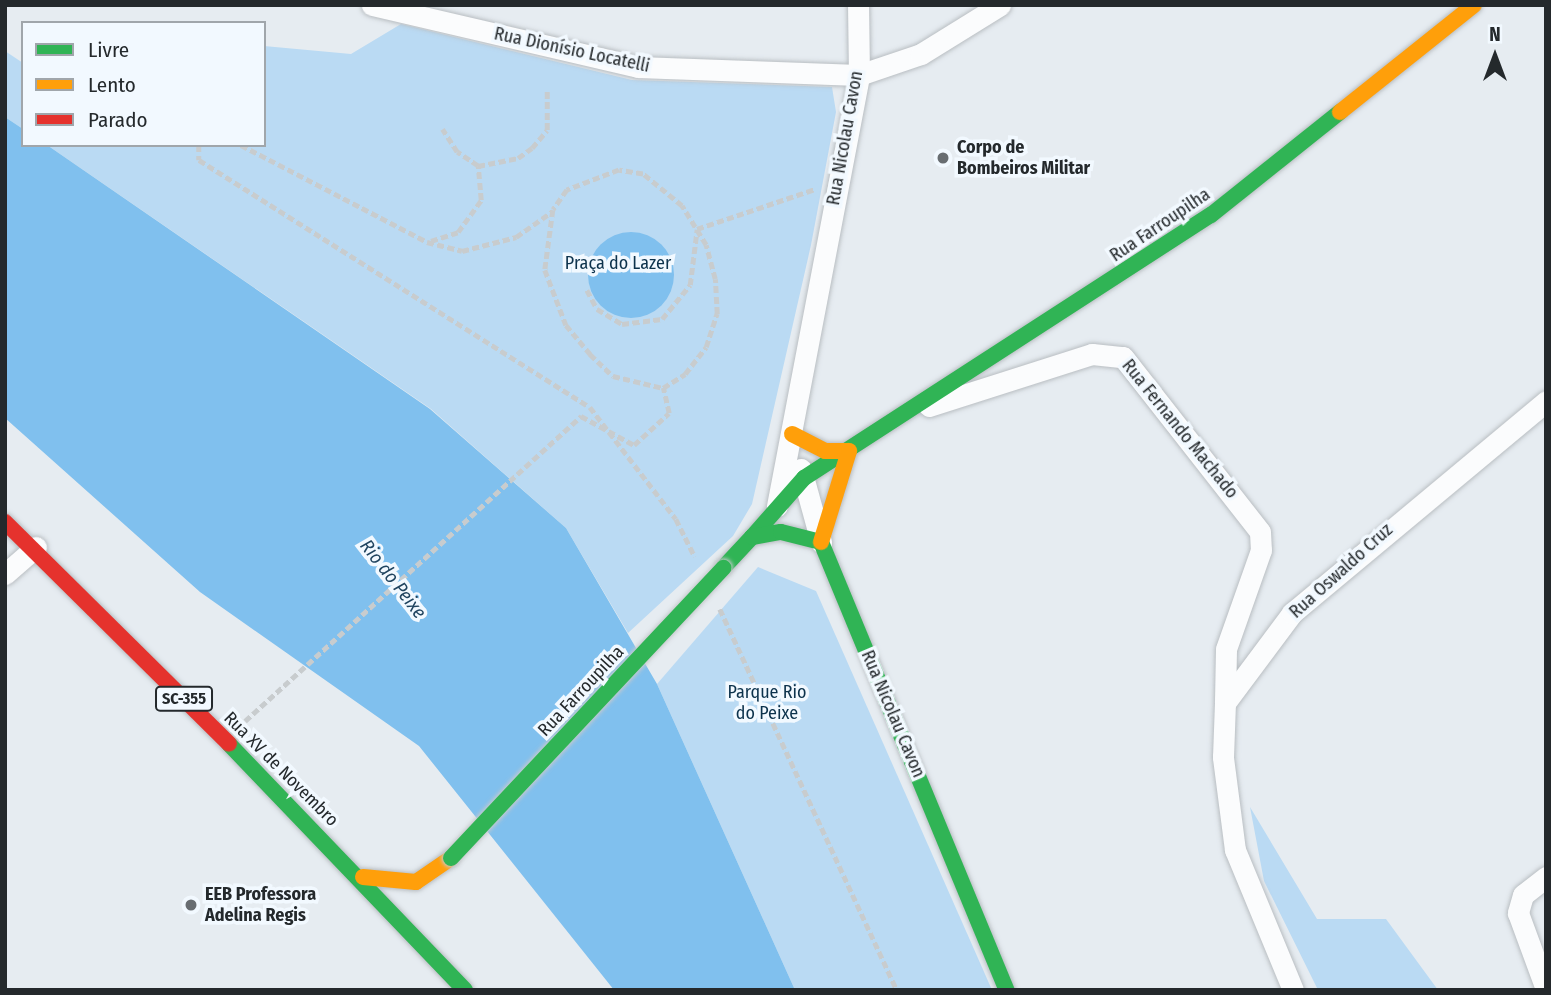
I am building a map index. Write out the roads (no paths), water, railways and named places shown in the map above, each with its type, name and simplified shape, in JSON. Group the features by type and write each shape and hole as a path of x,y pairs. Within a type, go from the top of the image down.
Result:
{"main road":[{"name":"Rua Farroupilha","path":"427,899 439,872 451,858 804,478 916,410 1211,215 1474,5"},
{"path":"752,537 781,533 821,542 849,451 825,451 792,434"},
{"name":"Rua XV de Novembro","path":"5,522 36,547 224,740 363,877 465,990"},
{"name":"Rua Nicolau Cavon","path":"821,542 1007,990"},
{"path":"363,877 401,884 439,872"},
{"path":"424,919 428,948"}],"street":[{"name":"Rua Dionísio Locatelli","path":"372,5 638,67 859,75"},
{"name":"Rua Nicolau Cavon","path":"776,506 859,75 858,5"},
{"path":"859,75 921,54 1000,5"},
{"name":"Rua Fernando Machado","path":"916,410 1092,354 1122,357 1260,533 1261,550 1226,649 1225,703"},
{"name":"Rua Oswaldo Cruz","path":"1225,703 1292,613 1546,401"},
{"name":"Rua Nicolau Cavon","path":"792,434 821,542"},
{"path":"5,575 36,547"},
{"path":"1225,703 1223,757 1235,850 1293,990"},
{"path":"1546,877 1523,895 1518,913 1546,989"}],"water":[{"name":"Rio do Peixe","path":"5,117 21,128 21,147 50,147 430,409 566,528 657,684 795,990 614,990 419,746 200,592 5,418"},
{"path":"623,232 639,232 662,244 671,258 674,275 671,292 662,306 639,318 623,318 607,311 595,299 588,283 588,267 595,251 607,239"}],"place":[{"name":"Corpo de Bombeiros Militar","path":"943,158"},
{"name":"EEB Professora Adelina Regis","path":"191,905"}],"park label":[{"name":"Praça do Lazer","path":"618,263"},
{"name":"Parque Rio do Peixe","path":"767,703"}]}
